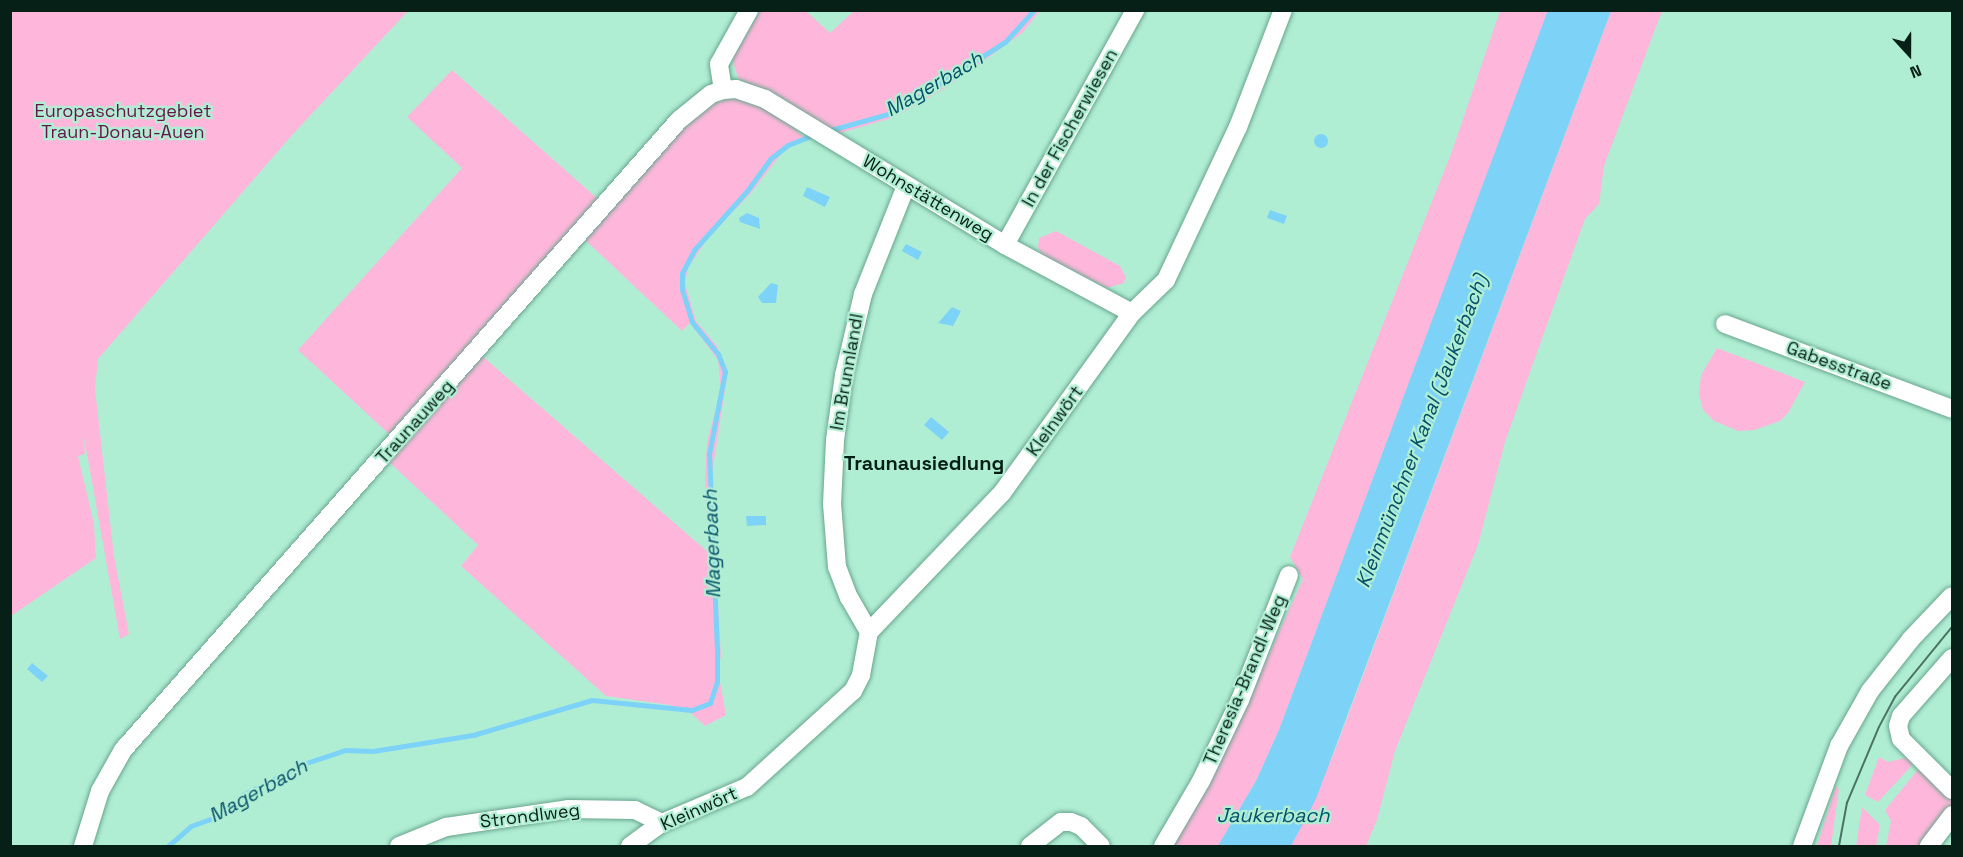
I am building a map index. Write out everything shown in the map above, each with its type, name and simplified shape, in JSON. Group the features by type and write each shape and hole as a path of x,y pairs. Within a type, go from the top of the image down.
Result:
{"street":[{"path":"723,90 719,64 749,10"},
{"name":"In der Fischerwiesen","path":"1005,245 1135,10"},
{"name":"Kleinwört","path":"630,846 662,823 747,787 853,691 861,675 869,632 1002,493 1132,313 1166,280 1238,127 1283,10"},
{"name":"Wohnstättenweg","path":"723,90 752,93 1005,245 1132,313"},
{"name":"Traunauweg","path":"83,846 100,791 123,750 679,120 711,94 723,90"},
{"name":"Im Brunnlandl","path":"869,632 849,598 837,567 832,523 834,451 851,338 878,249 906,186"},
{"name":"Gabesstraße","path":"1725,324 1953,409"},
{"name":"Theresia-Brandl-Weg","path":"1163,846 1201,781 1240,700 1289,575"},
{"path":"1802,846 1839,746 1870,691 1911,639 1953,596"},
{"path":"1953,658 1912,702 1898,726 1901,739 1953,790"},
{"name":"Strondlweg","path":"399,846 446,827 568,809 635,810 662,823"},
{"path":"1929,846 1953,815"},
{"path":"1030,846 1061,822 1071,822 1081,826 1101,846"}],"green space":[{"name":"Europaschutzgebiet Traun-Donau-Auen","path":"10,11 408,11 293,134 98,359 95,389 114,556 129,634 120,639 84,437 85,454 78,456 94,524 96,558 11,616"},
{"path":"760,11 806,11 830,33 854,11 1040,11 1022,33 946,88 895,117 837,134 738,78 732,59"},
{"path":"1500,11 1548,11 1279,730 1257,779 1218,846 1168,846 1228,745 1303,579 1290,557 1451,154"},
{"path":"1611,11 1662,11 1604,166 1599,204 1585,219 1505,442 1478,545 1395,751 1377,820 1366,846 1291,846 1334,753"},
{"path":"452,70 599,200 391,436 298,350 462,168 407,117"},
{"path":"736,97 771,109 804,137 781,154 751,193 710,235 688,268 685,283 696,321 717,346 728,371 711,480 721,656 718,670 726,715 705,726 691,713 670,705 606,696 461,566 478,545 389,462 481,355 709,553 705,479 707,441 721,391 718,360 690,323 682,331 584,239 680,130 708,105"},
{"path":"1056,231 1120,266 1126,277 1124,283 1107,288 1043,255 1038,248 1039,238"},
{"path":"1717,348 1805,382 1788,413 1780,421 1754,430 1738,431 1714,421 1703,410 1699,394 1701,375"},
{"path":"1879,757 1888,762 1909,757 1915,762 1878,802 1865,795"},
{"path":"1920,767 1952,799 1952,808 1924,846 1886,846 1891,821 1885,810"},
{"path":"1836,786 1839,789 1831,846 1817,846"},
{"path":"1862,807 1880,825 1876,846 1856,846"}],"water":[{"name":"Jaukerbach","path":"1548,10 1611,11 1316,799 1291,846 1218,846 1257,779 1279,730"},
{"path":"1321,134 1326,136 1328,141 1326,146 1321,148 1316,146 1314,141 1316,136"},
{"path":"807,187 830,197 825,207 803,196"},
{"path":"1270,210 1287,216 1284,224 1267,218"},
{"path":"747,213 759,218 760,229 740,222 739,218"},
{"path":"906,244 922,252 918,260 902,251"},
{"path":"771,283 778,285 776,303 762,303 758,297"},
{"path":"952,307 961,311 953,326 938,323"},
{"path":"931,417 949,432 942,440 924,425"},
{"path":"746,516 766,516 766,525 747,526"},
{"path":"32,663 48,676 42,682 27,669"}],"waterway":[{"name":"Magerbach","path":"827,131 895,112 1005,42 1034,10"},
{"name":"Magerbach","path":"168,846 191,826 221,815 244,794 306,763 345,750 373,751 473,735 592,700 692,710 710,703 717,682 717,651 709,454 725,372 718,354 692,322 682,289 682,273 694,250 747,191 770,159 788,145 815,134"}],"tram line":[{"path":"1839,846 1847,803 1879,727 1895,697 1952,627"}],"district":[{"name":"Traunausiedlung","path":"924,463"}],"water label":[{"name":"Kleinmünchner Kanal (Jaukerbach)","path":"1422,431"}]}
